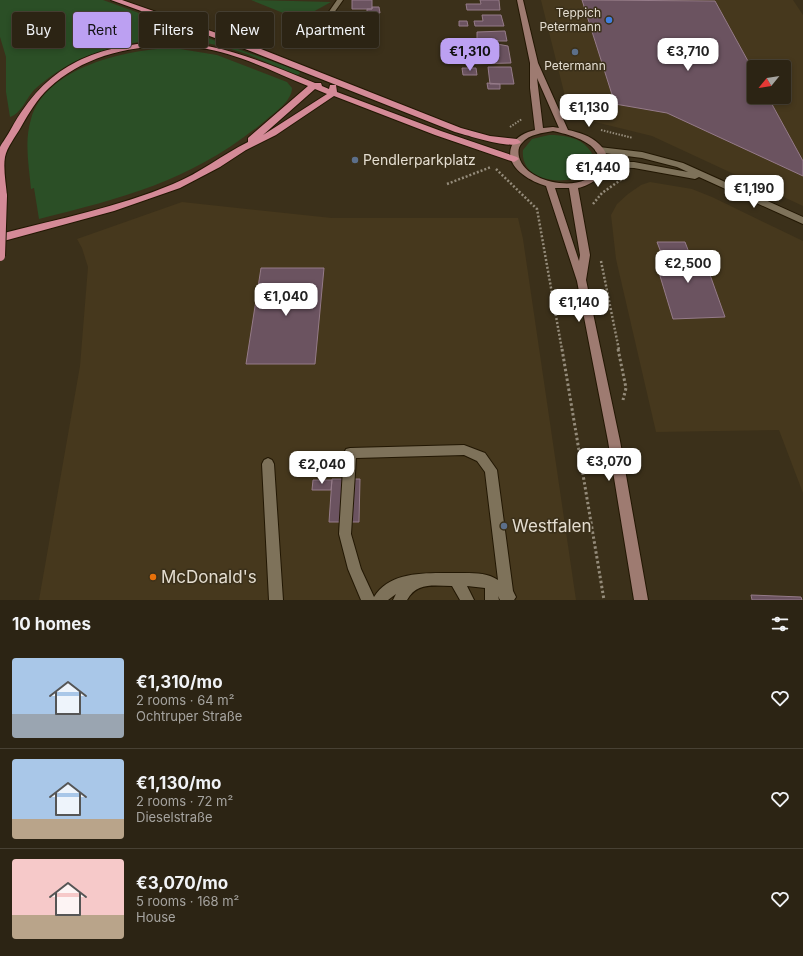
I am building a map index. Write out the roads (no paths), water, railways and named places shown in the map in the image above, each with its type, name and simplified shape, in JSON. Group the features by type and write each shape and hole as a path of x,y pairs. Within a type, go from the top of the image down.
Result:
{"highway":[{"path":"115,0 201,30 458,130 490,139 517,142"},
{"path":"0,155 32,102 49,84 83,63 127,48 147,45 174,44 213,48 415,125 514,160"},
{"path":"243,148 292,102 314,86 334,81"},
{"path":"333,93 334,81"},
{"path":"0,238 111,209 161,192 203,173 243,148 273,133 333,93"},
{"path":"0,142 2,196 0,256"}],"main road":[{"path":"520,0 534,62 564,130"},
{"path":"534,62 532,77 539,130"},
{"path":"539,130 564,130 585,138 599,150 603,156 603,165 598,175 592,180 573,186 550,186 527,176 517,166 514,160 513,151 517,142 526,135 539,130"},
{"path":"550,186 572,257 582,281 614,441 641,600"},
{"path":"573,186 585,256 582,281"}],"street":[{"path":"332,12 340,0"},
{"path":"599,150 632,154 680,165 803,221"},
{"path":"603,165 634,165 713,180"},
{"path":"368,600 355,569 345,534 350,453 464,450 481,457 491,470 508,598"},
{"path":"268,464 276,600"},
{"path":"379,600 386,591 397,585 415,581 456,580 477,580 491,583 508,598"},
{"path":"456,580 467,600"},
{"path":"400,600 406,589 415,581"},
{"path":"491,583 492,600"}],"place":[{"name":"Teppich Petermann","path":"609,20"},
{"name":"Petermann","path":"575,52"},
{"name":"Pendlerparkplatz","path":"355,160"},
{"name":"Westfalen","path":"504,526"},
{"name":"McDonald's","path":"153,577"}]}
